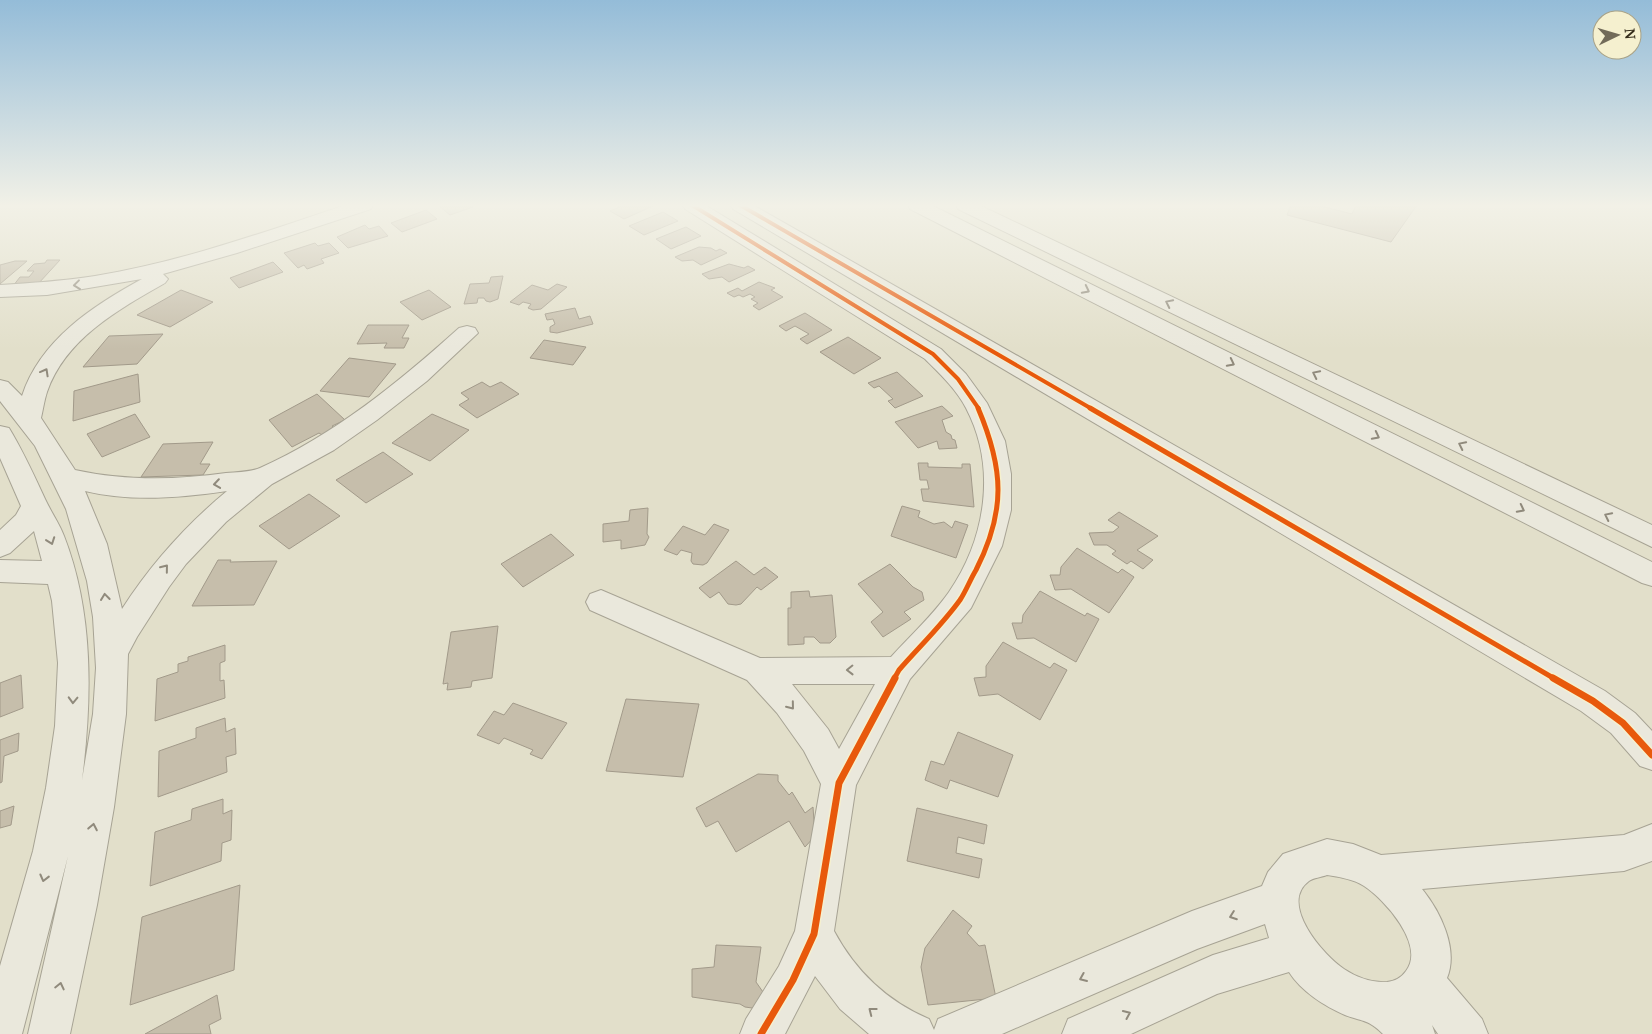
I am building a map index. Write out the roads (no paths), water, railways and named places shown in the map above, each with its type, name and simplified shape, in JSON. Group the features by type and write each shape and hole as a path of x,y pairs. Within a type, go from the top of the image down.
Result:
{"street":[{"path":"0,291 79,285 193,261 217,253"},
{"path":"761,1034 793,980 814,934 839,783 899,670 960,600 988,546 997,510 998,474 992,441 978,408 958,379 933,354 770,253"},
{"path":"823,253 1593,701 1623,723 1652,755"},
{"path":"1013,253 1652,575"},
{"path":"1065,253 1652,537"},
{"path":"38,430 35,392 48,366 68,342 94,318 125,297 193,261"},
{"path":"74,664 112,654 130,619 151,586 176,555 204,526 265,476 333,439 386,402 430,367 467,333"},
{"path":"0,387 38,430 65,477 86,526 103,584 112,654 108,730 94,821 49,1034"},
{"path":"1,1034 44,878 63,796 72,725 74,664 69,616 61,573 50,537 7,446 38,430"},
{"path":"65,477 91,484 155,490 190,488 265,476"},
{"path":"0,546 26,522 35,506"},
{"path":"0,571 61,573"},
{"path":"601,602 758,671 789,703 816,740 839,783"},
{"path":"758,671 899,670"},
{"path":"1378,874 1624,852 1652,842"},
{"path":"1312,859 1344,860 1378,874 1396,888 1412,906 1423,925 1430,946 1430,965 1425,982 1414,994 1400,1001 1382,1003 1358,998 1340,991 1308,966 1286,933 1279,899 1282,885 1289,873 1299,864 1312,859"},
{"path":"953,1034 1192,931 1279,899"},
{"path":"814,934 828,963 848,989 871,1011 900,1029 914,1034"},
{"path":"1083,1034 1213,976 1254,961 1296,950"},
{"path":"1425,982 1456,1022 1468,1034"},
{"path":"1382,1003 1414,1034"}]}
